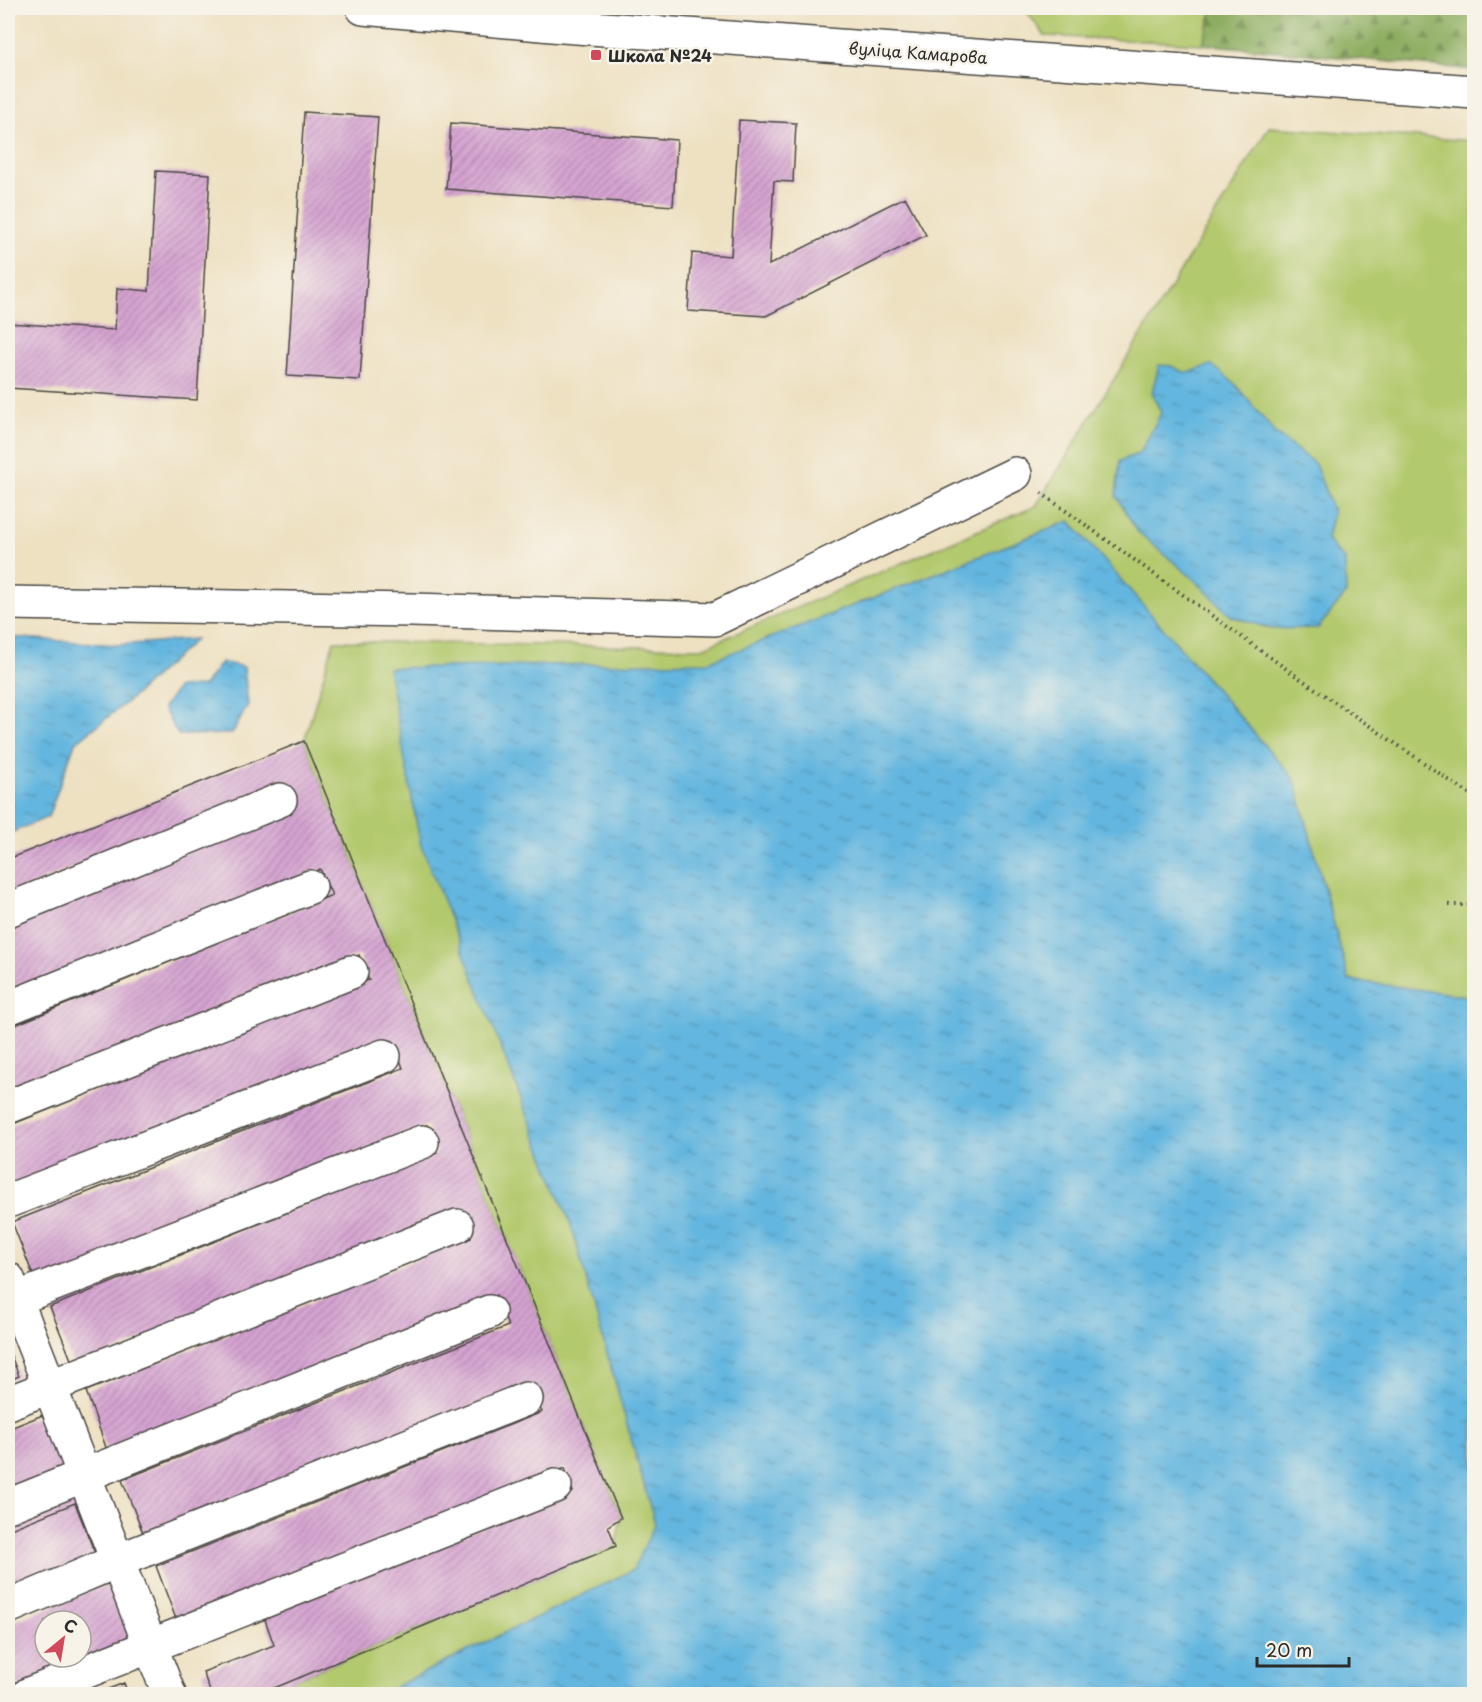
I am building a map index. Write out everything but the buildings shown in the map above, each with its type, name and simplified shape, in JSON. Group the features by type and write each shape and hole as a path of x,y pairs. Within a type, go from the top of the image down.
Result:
{"street":[{"name":"вуліца Камарова","path":"363,8 564,17 1474,92"},
{"path":"8,603 412,610 715,619 1015,474"},
{"path":"8,910 280,800"},
{"path":"8,1008 309,887"},
{"path":"8,1107 351,972"},
{"path":"8,1201 384,1056"},
{"path":"169,1695 49,1385 10,1293 422,1142"},
{"path":"8,1403 457,1226"},
{"path":"8,1506 489,1312"},
{"path":"8,1607 117,1561 526,1399"},
{"path":"29,1695 555,1486"}],"path":[{"path":"1015,474 1292,672 1474,797"},
{"path":"1449,905 1474,905"}],"green space":[{"path":"1024,8 1213,8 1203,44 1045,36"},
{"path":"1213,8 1474,8 1474,70 1203,44"},
{"path":"1269,127 1474,141 1474,1694 260,1694 615,1546 621,1518 304,741 334,641 702,648 1036,506"}],"water":[{"path":"1159,365 1171,366 1186,373 1212,365 1235,384 1275,433 1315,464 1333,511 1327,540 1345,560 1346,594 1318,628 1272,629 1231,616 1196,581 1137,531 1116,496 1120,461 1140,453 1161,413 1152,392"},
{"path":"1070,521 1295,780 1349,980 1474,997 1474,1694 380,1694 633,1570 655,1524 571,1225 420,842 388,668 708,662"},
{"path":"8,637 118,645 196,639 132,698 75,743 48,817 8,834"},
{"path":"221,662 244,667 248,705 232,734 178,735 163,708 178,687 204,686"}],"place":[{"name":"Школа №24","path":"596,55"}]}
